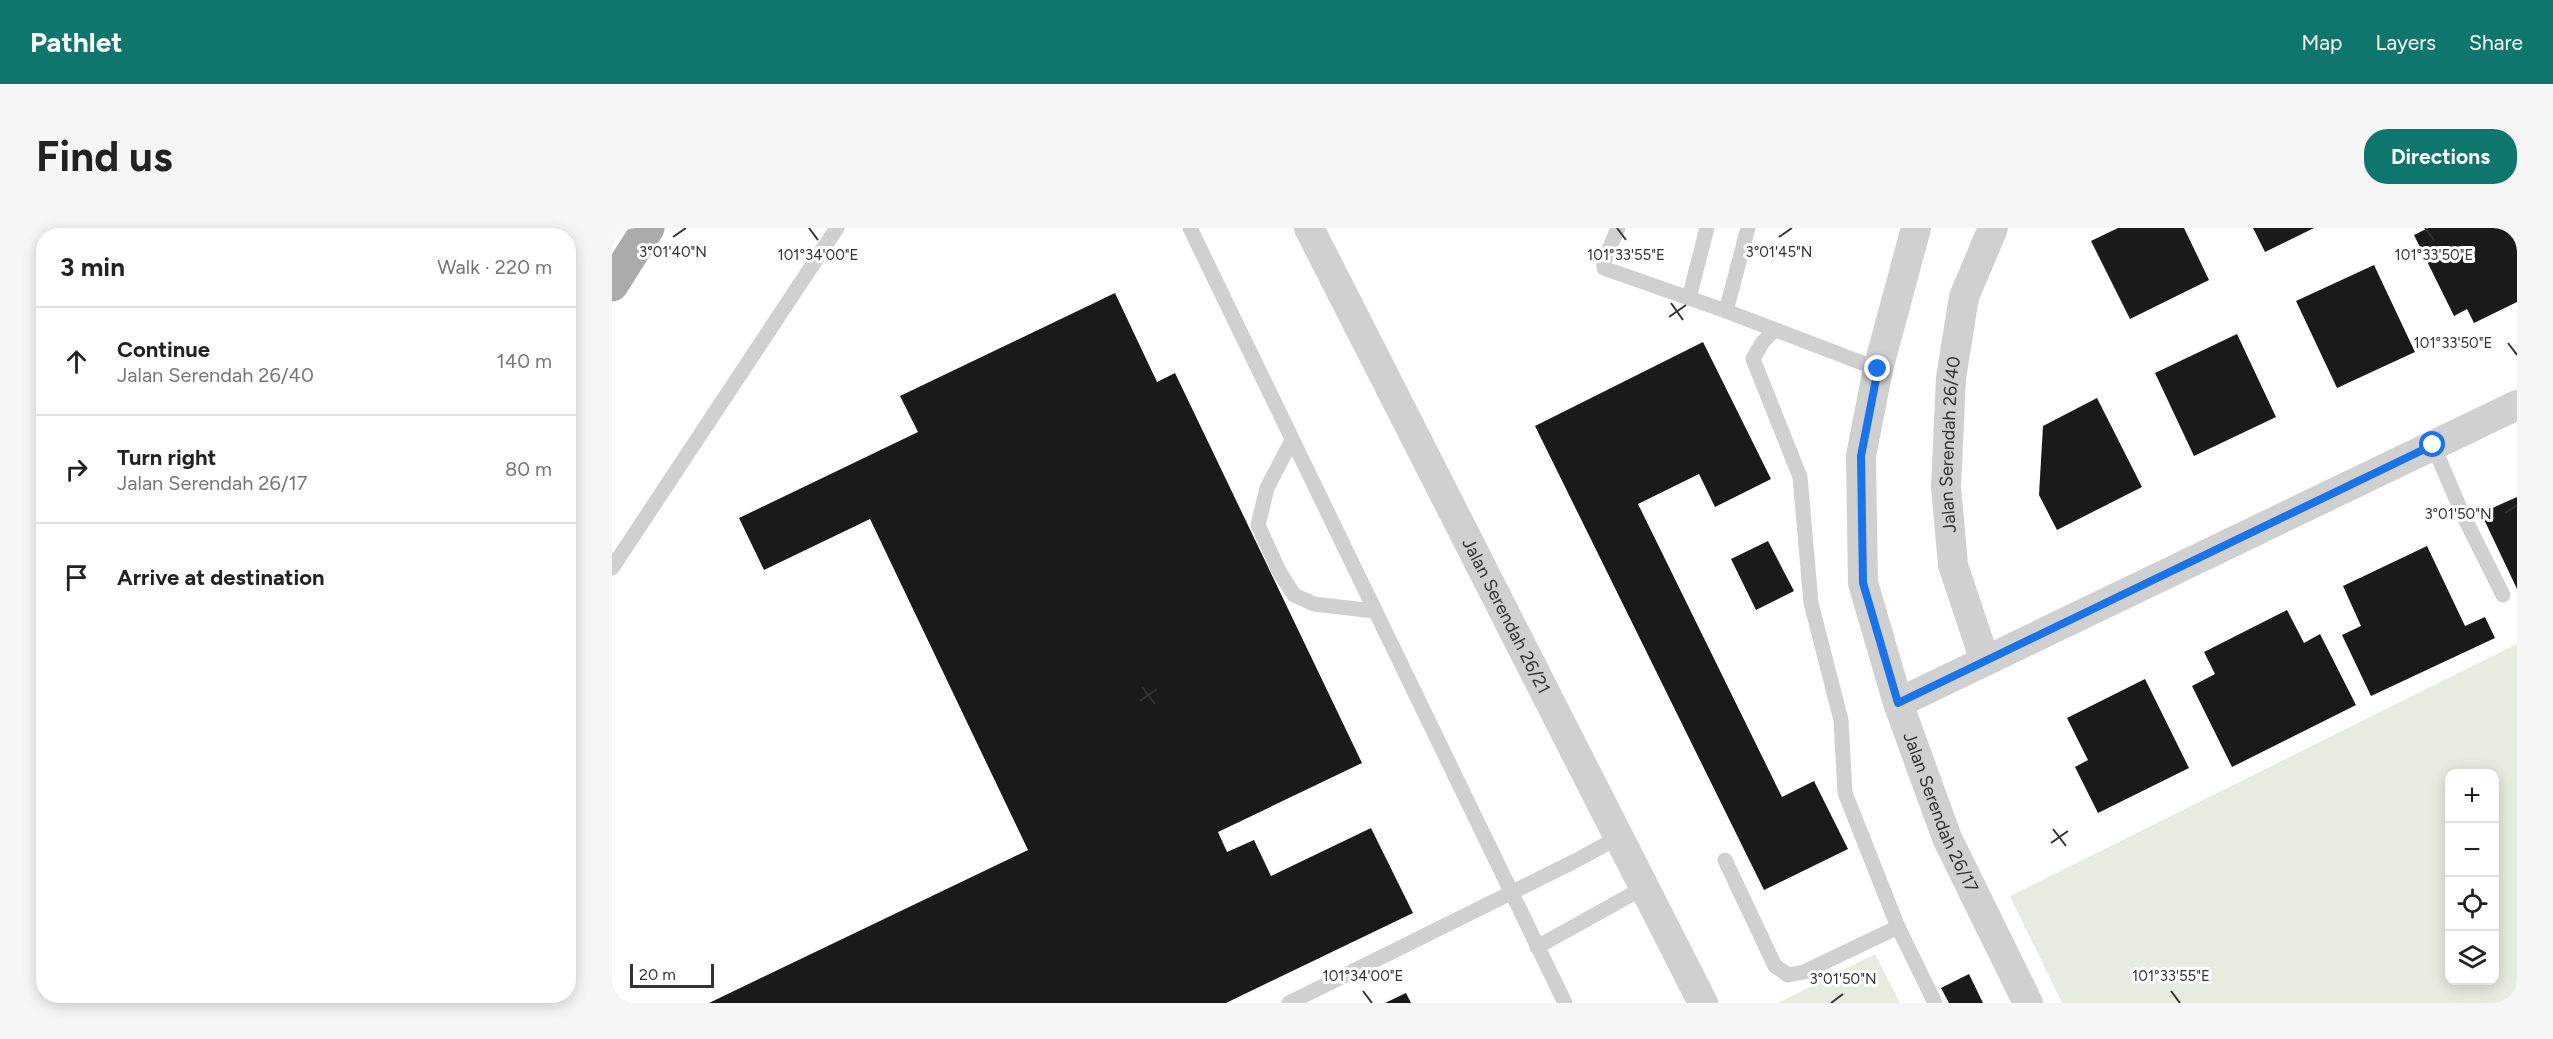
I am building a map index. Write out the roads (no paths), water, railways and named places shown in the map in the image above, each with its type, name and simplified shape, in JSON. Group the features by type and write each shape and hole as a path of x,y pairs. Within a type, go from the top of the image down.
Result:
{"main road":[{"path":"612,285 648,228"}],"street":[{"name":"Jalan Serendah 26/21","path":"1310,228 1703,1003"},
{"name":"Jalan Serendah 26/17","path":"1916,228 1878,369 1861,456 1863,583 1898,703 1947,838 2028,1003"},
{"name":"Jalan Serendah 26/40","path":"1985,661 1953,565 1946,487 1951,378 1964,297 1993,228"},
{"path":"1898,703 2517,405"}],"lane":[{"path":"612,568 837,228"},
{"path":"1190,228 1565,1003"},
{"path":"1618,228 1604,262 1604,268 1726,311 1878,369"},
{"path":"1689,298 1707,228"},
{"path":"1726,311 1748,228"},
{"path":"1774,330 1762,343 1753,359 1800,477 1811,603 1841,720 1845,793 1898,927 1935,1003"},
{"path":"1292,440 1267,488 1258,525 1279,571 1294,595 1314,604 1374,611"},
{"path":"2433,445 2468,525 2503,595"},
{"path":"1289,1003 1619,837"},
{"path":"1725,860 1775,966 1788,975 1804,972 1898,927"},
{"path":"1537,947 1645,887"}]}
